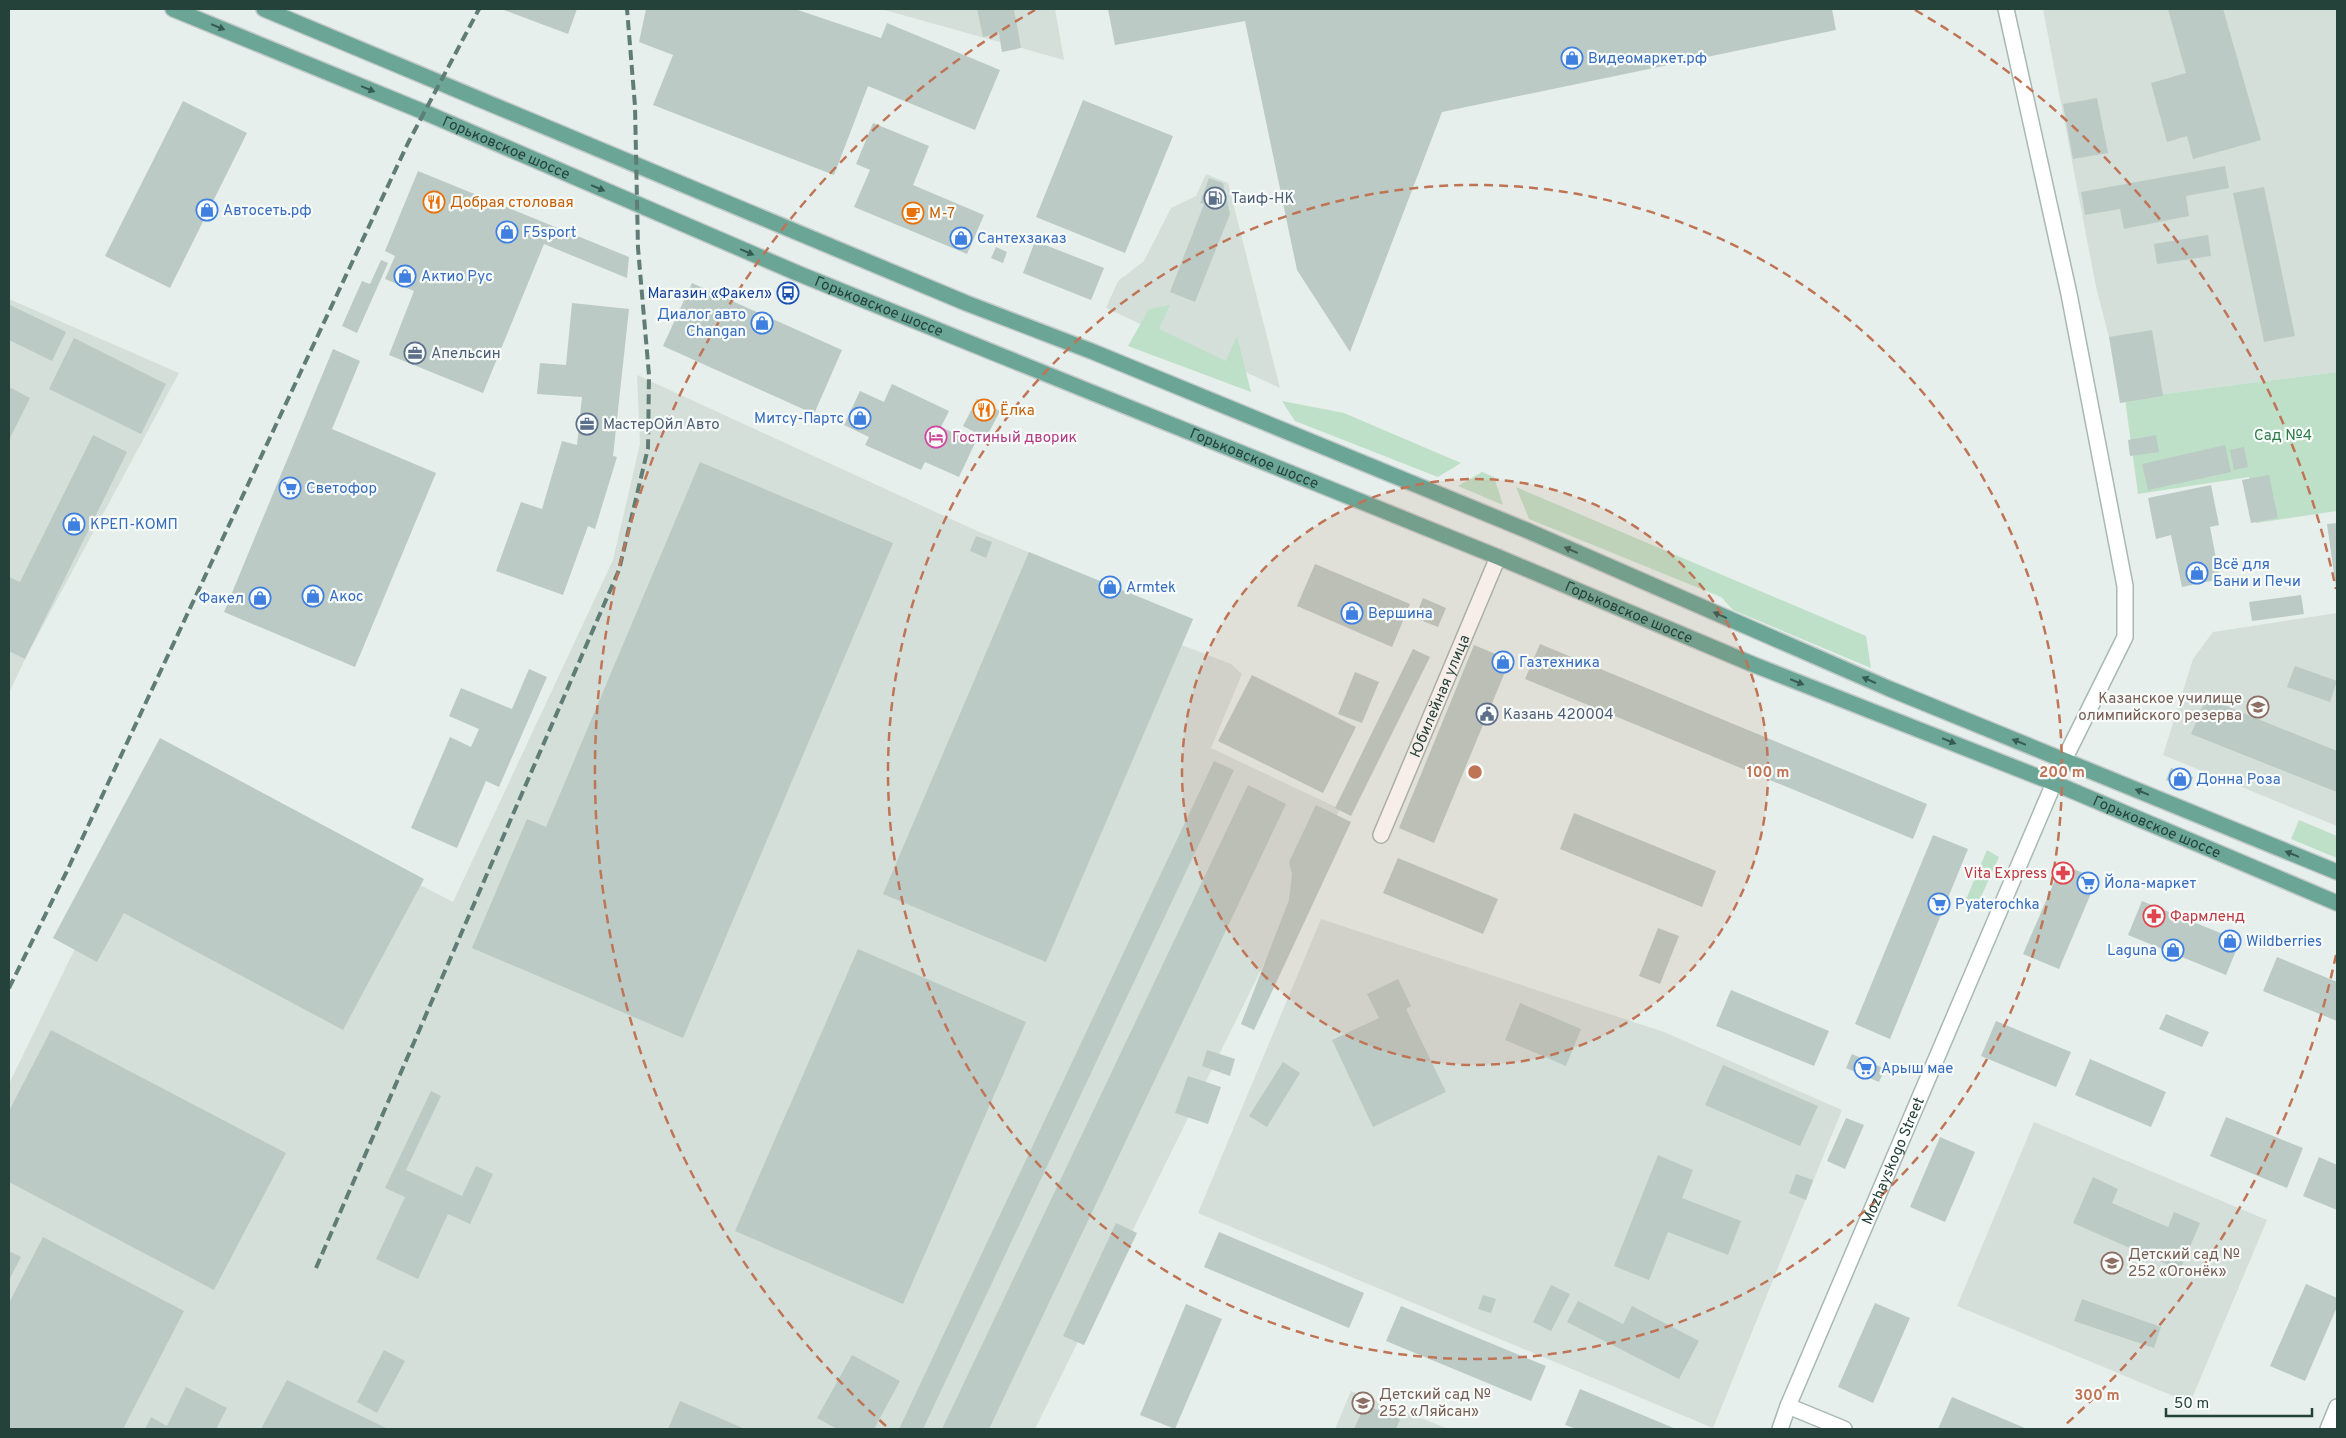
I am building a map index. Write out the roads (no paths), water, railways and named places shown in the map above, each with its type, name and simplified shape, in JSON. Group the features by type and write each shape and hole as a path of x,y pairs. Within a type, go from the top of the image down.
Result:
{"main road":[{"name":"Горьковское шоссе","path":"173,9 424,112 842,292 1498,557 1752,664 2054,783 2337,903"},
{"name":"Горьковское шоссе","path":"264,9 966,303 1091,351 1518,526 1890,689 2337,872"}],"street":[{"path":"2006,9 2069,294 2125,586 2125,637 2064,760"},
{"name":"Юбилейная улица","path":"1381,835 1498,557"},
{"name":"Mozhayskogo Street","path":"1780,1429 1788,1406 2054,783"},
{"path":"1788,1406 1844,1429"},
{"path":"2328,1429 2337,1407"}],"railway":[{"path":"9,988 66,873 408,143 479,9"},
{"path":"316,1268 619,570 648,448 649,375 638,248 635,106 627,9"}],"place":[{"name":"Видеомаркет.рф","path":"1572,58"},
{"name":"Таиф-НК","path":"1215,198"},
{"name":"Добрая столовая","path":"434,202"},
{"name":"Автосеть.рф","path":"207,210"},
{"name":"M-7","path":"913,213"},
{"name":"F5sport","path":"507,232"},
{"name":"Сантехзаказ","path":"961,238"},
{"name":"Актио Рус","path":"405,276"},
{"name":"Магазин «Факел»","path":"788,293"},
{"name":"Диалог авто Changan","path":"762,323"},
{"name":"Апельсин","path":"415,353"},
{"name":"Ёлка","path":"984,410"},
{"name":"Митсу-Партс","path":"860,418"},
{"name":"МастерОйл Авто","path":"587,424"},
{"name":"Гостиный дворик","path":"936,437"},
{"name":"Светофор","path":"290,488"},
{"name":"КРЕП-КОМП","path":"74,524"},
{"name":"Всё для Бани и Печи","path":"2197,573"},
{"name":"Armtek","path":"1110,587"},
{"name":"Акос","path":"313,596"},
{"name":"Факел","path":"260,598"},
{"name":"Вершина","path":"1352,613"},
{"name":"Газтехника","path":"1503,662"},
{"name":"Казанское училище олимпийского резерва","path":"2258,707"},
{"name":"Казань 420004","path":"1487,714"},
{"name":"Донна Роза","path":"2180,779"},
{"name":"Vita Express","path":"2063,873"},
{"name":"Йола-маркет","path":"2088,883"},
{"name":"Pyaterochka","path":"1939,904"},
{"name":"Фармленд","path":"2154,916"},
{"name":"Wildberries","path":"2230,941"},
{"name":"Laguna","path":"2173,950"},
{"name":"Арыш мае","path":"1865,1068"},
{"name":"Детский сад № 252 «Огонёк»","path":"2112,1263"},
{"name":"Детский сад № 252 «Ляйсан»","path":"1363,1403"}],"park label":[{"name":"Сад №4","path":"2283,435"}]}
